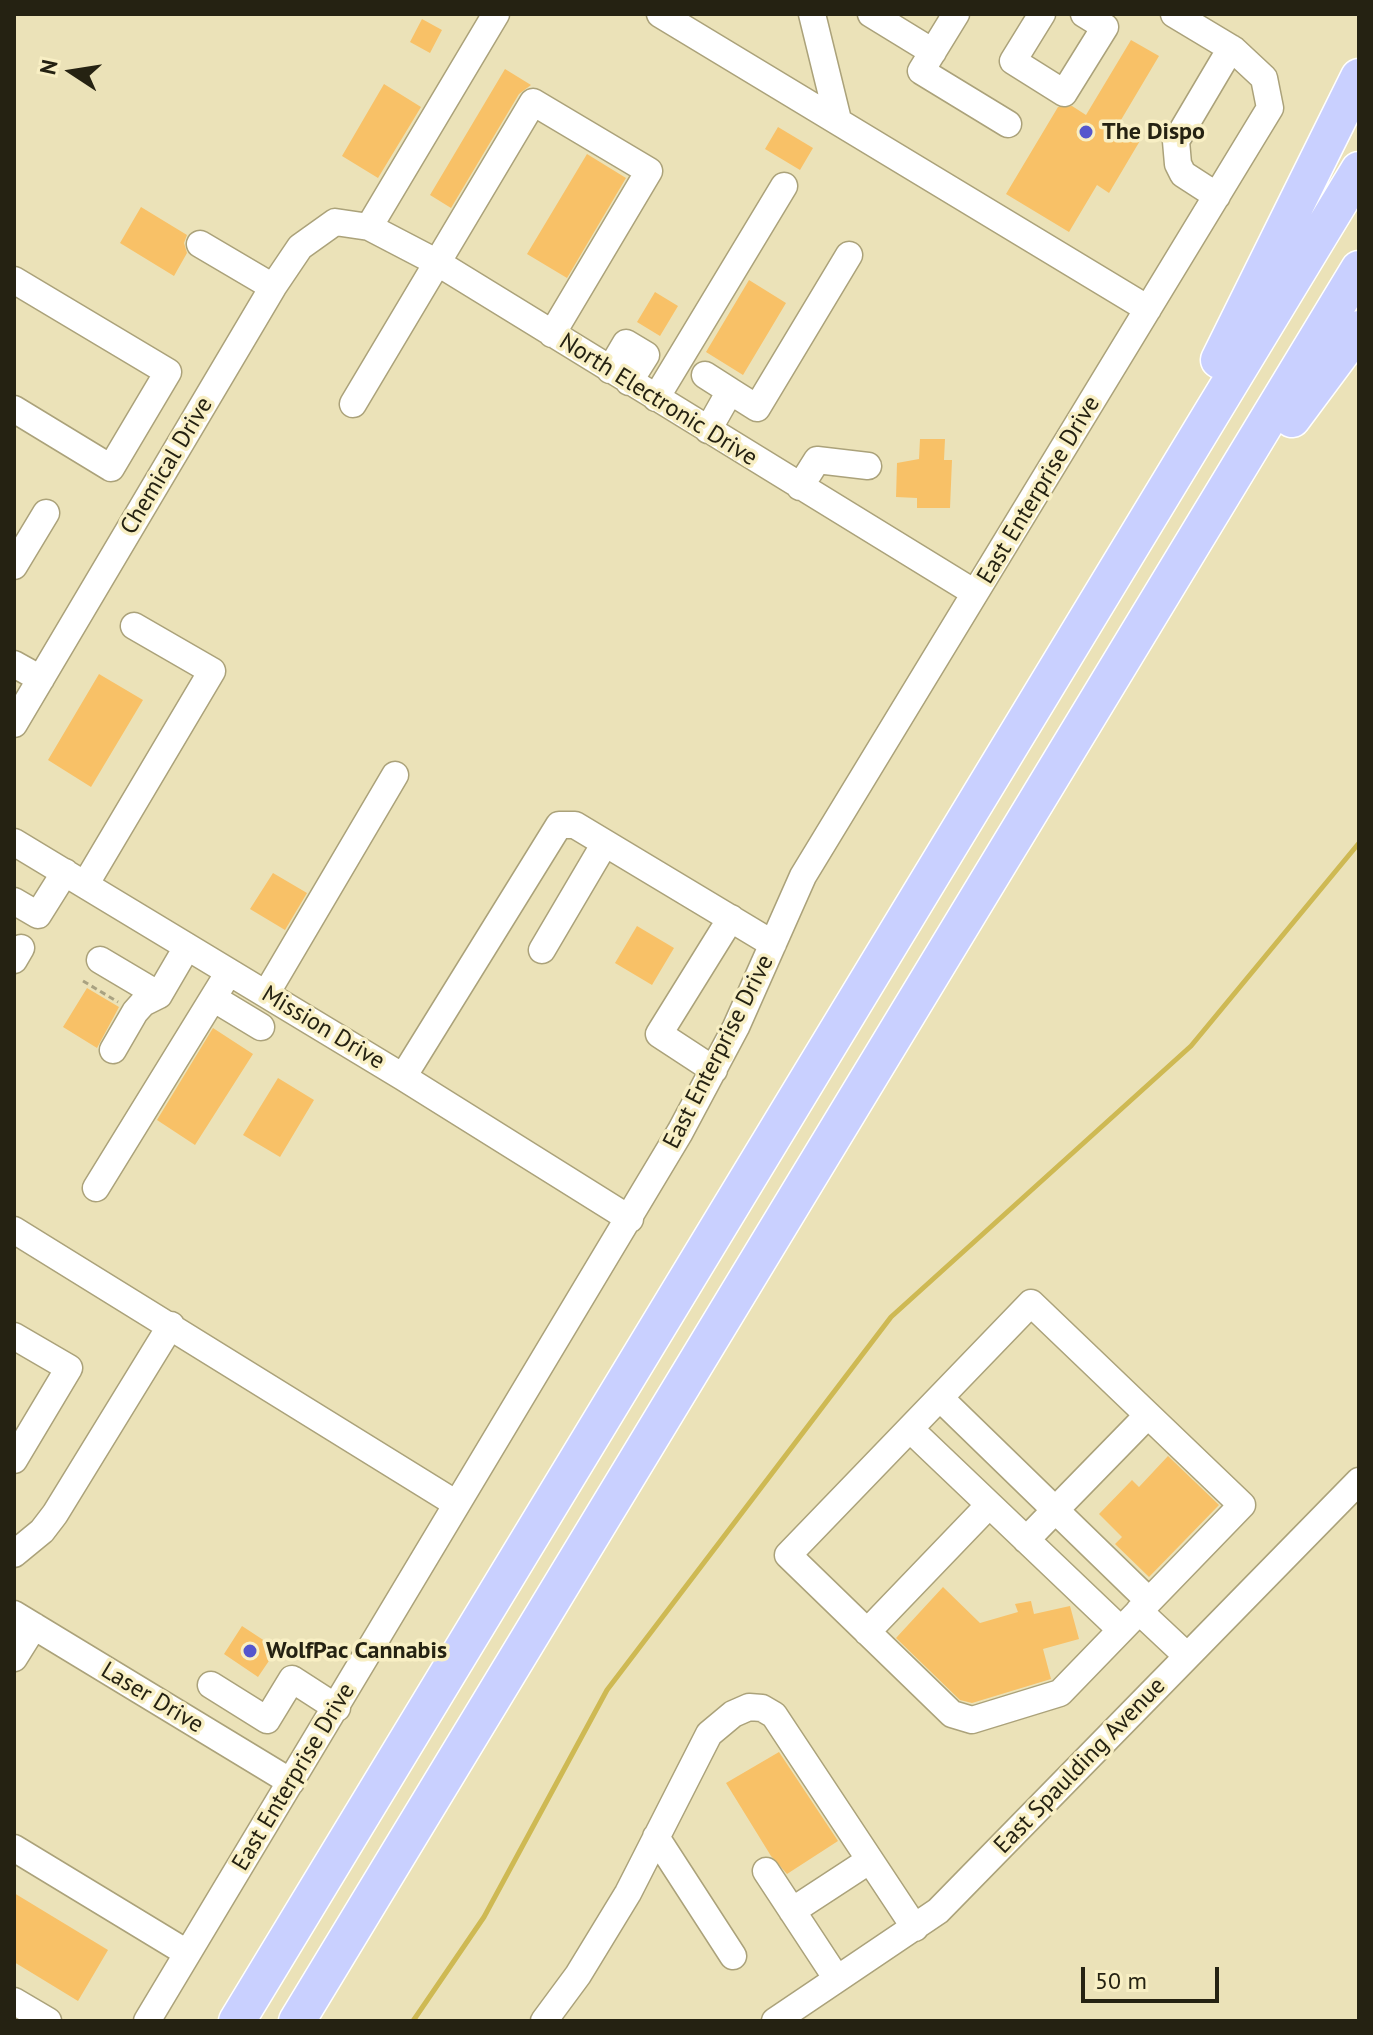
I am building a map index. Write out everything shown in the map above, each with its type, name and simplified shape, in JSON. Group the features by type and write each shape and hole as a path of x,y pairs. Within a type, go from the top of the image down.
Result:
{"highway":[{"path":"1100,597 1359,77"},
{"path":"237,2021 1359,170"},
{"path":"297,2021 1359,269"},
{"path":"1165,591 1359,329"}],"street":[{"path":"369,227 496,14"},
{"path":"660,14 1148,309"},
{"path":"812,14 838,120"},
{"path":"871,14 933,52"},
{"path":"956,14 921,71 1008,124"},
{"path":"1042,14 1013,61 1064,93 1105,27 1091,16"},
{"path":"1174,14 1231,48 1176,141 1178,164 1183,174 1217,196"},
{"name":"East Enterprise Drive","path":"147,2021 337,1708 455,1503 630,1219 714,1070 803,876 1270,108 1264,78 1231,48"},
{"path":"353,404 533,102 649,171 552,334"},
{"path":"656,398 784,186"},
{"name":"North Electronic Drive","path":"335,222 369,227 438,263 975,593"},
{"name":"Chemical Drive","path":"14,722 273,287 300,247 335,222"},
{"path":"200,244 273,287"},
{"path":"705,375 757,408 849,255"},
{"path":"14,280 168,372 111,468 14,409"},
{"path":"708,430 730,391"},
{"path":"800,487 817,460 868,466"},
{"path":"14,566 46,513"},
{"path":"14,901 38,915 75,879 212,671 134,626"},
{"path":"14,664 41,679"},
{"path":"266,994 395,775"},
{"path":"403,1077 550,834 566,823 605,843 773,944"},
{"name":"Mission Drive","path":"14,842 403,1077 630,1219"},
{"path":"542,950 605,843"},
{"path":"714,1070 659,1034 731,918"},
{"path":"113,1050 135,1012 143,1003 159,995 187,947"},
{"path":"100,960 159,995"},
{"path":"96,1188 229,972"},
{"path":"213,998 261,1027"},
{"path":"14,1230 455,1503"},
{"path":"1031,1303 1148,1415 1242,1505 1060,1693 972,1720 952,1714 788,1555 1031,1303"},
{"path":"14,1554 42,1531 55,1514 171,1325"},
{"path":"14,1336 69,1368 14,1460"},
{"path":"940,1398 1055,1510 1187,1656"},
{"path":"1026,1540 1148,1415"},
{"path":"910,1429 1121,1630"},
{"name":"East Spaulding Avenue","path":"778,2020 938,1911 1359,1481"},
{"path":"867,1632 989,1505"},
{"path":"14,1658 24,1620"},
{"name":"Laser Drive","path":"24,1620 291,1782"},
{"path":"211,1685 267,1720 292,1679 337,1708"},
{"path":"544,2021 578,1975 628,1893 709,1734 733,1714 749,1707 762,1708 774,1715 915,1928"},
{"path":"656,1837 733,1956"},
{"path":"14,1848 187,1953"},
{"path":"792,1911 870,1860"},
{"path":"766,1871 837,1979"},
{"path":"14,2001 48,2021"}],"path":[{"path":"83,981 135,1012"}],"building":[{"path":"422,19 442,30 430,53 410,42"},
{"name":"The Dispo","path":"1131,40 1159,56 1118,125 1141,139 1109,193 1097,185 1069,232 1006,194 1058,107 1072,106 1086,115"},
{"path":"505,69 531,85 519,94 451,208 430,195"},
{"path":"384,84 421,107 378,178 342,156"},
{"path":"778,127 813,148 800,170 765,149"},
{"path":"587,154 626,178 567,278 527,254"},
{"path":"141,207 187,235 184,243 187,253 174,276 120,243"},
{"path":"749,280 786,303 743,375 706,352"},
{"path":"655,292 678,306 660,336 637,322"},
{"path":"920,439 945,439 944,460 952,460 950,508 917,508 917,498 896,497 897,463 919,459"},
{"path":"99,674 143,700 91,787 48,760"},
{"path":"273,873 307,893 285,930 250,909"},
{"path":"637,926 674,948 652,985 615,963"},
{"path":"87,988 119,1007 97,1048 63,1027"},
{"path":"213,1028 253,1054 195,1145 157,1120"},
{"path":"278,1078 314,1100 280,1157 243,1135"},
{"path":"1168,1456 1219,1505 1149,1577 1115,1544 1122,1537 1099,1514 1132,1480 1139,1487"},
{"path":"943,1587 980,1623 1018,1612 1015,1604 1031,1601 1034,1614 1070,1606 1079,1639 1043,1649 1051,1679 972,1703 960,1700 896,1638"},
{"name":"WolfPac Cannabis","path":"242,1626 277,1649 258,1677 224,1654"},
{"path":"779,1752 838,1841 787,1874 771,1856 726,1783"},
{"path":"14,1893 108,1950 78,2001 14,1962"}],"waterway":[{"path":"413,2021 484,1917 607,1690 891,1317 1191,1046 1359,843"}],"place":[{"name":"The Dispo","path":"1086,132"},
{"name":"WolfPac Cannabis","path":"250,1651"}]}
